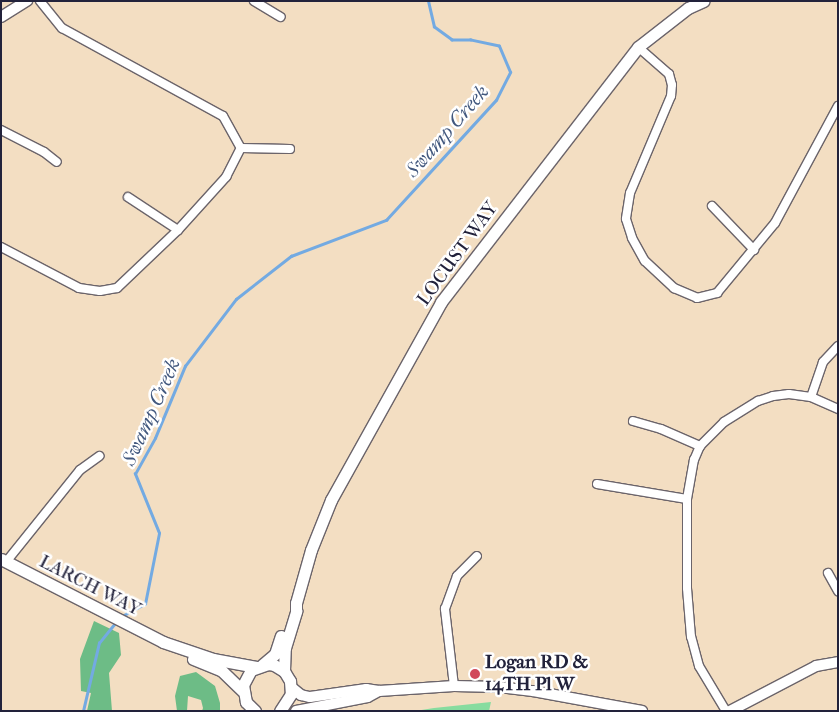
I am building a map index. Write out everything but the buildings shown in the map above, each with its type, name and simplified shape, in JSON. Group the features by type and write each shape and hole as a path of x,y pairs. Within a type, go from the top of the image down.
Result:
{"main road":[{"name":"LOCUST WAY","path":"244,701 244,679 277,650 284,627 296,603 311,550 331,500 441,302 638,48 688,8 704,1"},
{"name":"LARCH WAY","path":"4,561 163,642 213,659 259,666 274,665 284,671"},
{"name":"LOCUST WAY","path":"284,671 285,648 296,612 296,603"},
{"name":"LARCH WAY","path":"163,642 175,652 222,671 244,701 255,711"},
{"path":"282,711 289,698 291,687 284,671"}],"street":[{"path":"1,16 27,1"},
{"path":"40,1 62,28 223,116 241,148"},
{"path":"254,1 281,17"},
{"path":"638,48 669,74 672,96 630,193 626,218 632,238 645,262 674,288 697,298 717,293 774,224 838,106"},
{"path":"1,130 44,152 57,162"},
{"path":"241,148 290,149"},
{"path":"1,247 80,288 100,291 117,288 178,230 226,177 241,148"},
{"path":"128,197 178,230"},
{"path":"712,206 754,250"},
{"path":"811,397 823,362 838,346"},
{"path":"726,711 699,666 691,637 687,588 687,499 694,460 700,446 724,422 758,401 773,396 789,394 811,397 838,409"},
{"path":"633,421 661,428 700,446"},
{"path":"4,561 80,470 99,456"},
{"path":"598,484 687,499"},
{"path":"454,686 445,609 457,576 477,556"},
{"path":"828,573 838,591"},
{"path":"730,711 816,666 838,662"},
{"path":"291,687 301,695 310,697 366,689 378,691 454,686 533,691 642,711"},
{"path":"296,711 368,697 378,691"}],"green space":[{"path":"94,621 119,633 121,655 109,673 112,711 87,711 91,693 81,691 80,659"},
{"path":"196,672 215,686 220,703 220,711 202,711 201,700 188,696 187,711 177,711 175,696 180,676"},
{"path":"491,702 489,711 415,711 434,708"}],"waterway":[{"name":"Swamp Creek","path":"122,616 145,604 159,533 135,474 155,438 185,366 236,299 291,256 386,220 496,100 510,72 499,46 471,40 452,40 434,27 428,1"},
{"name":"Swamp Creek","path":"83,711 99,643 116,622"}],"place":[{"name":"Logan RD & 14TH Pl W","path":"475,674"}]}
